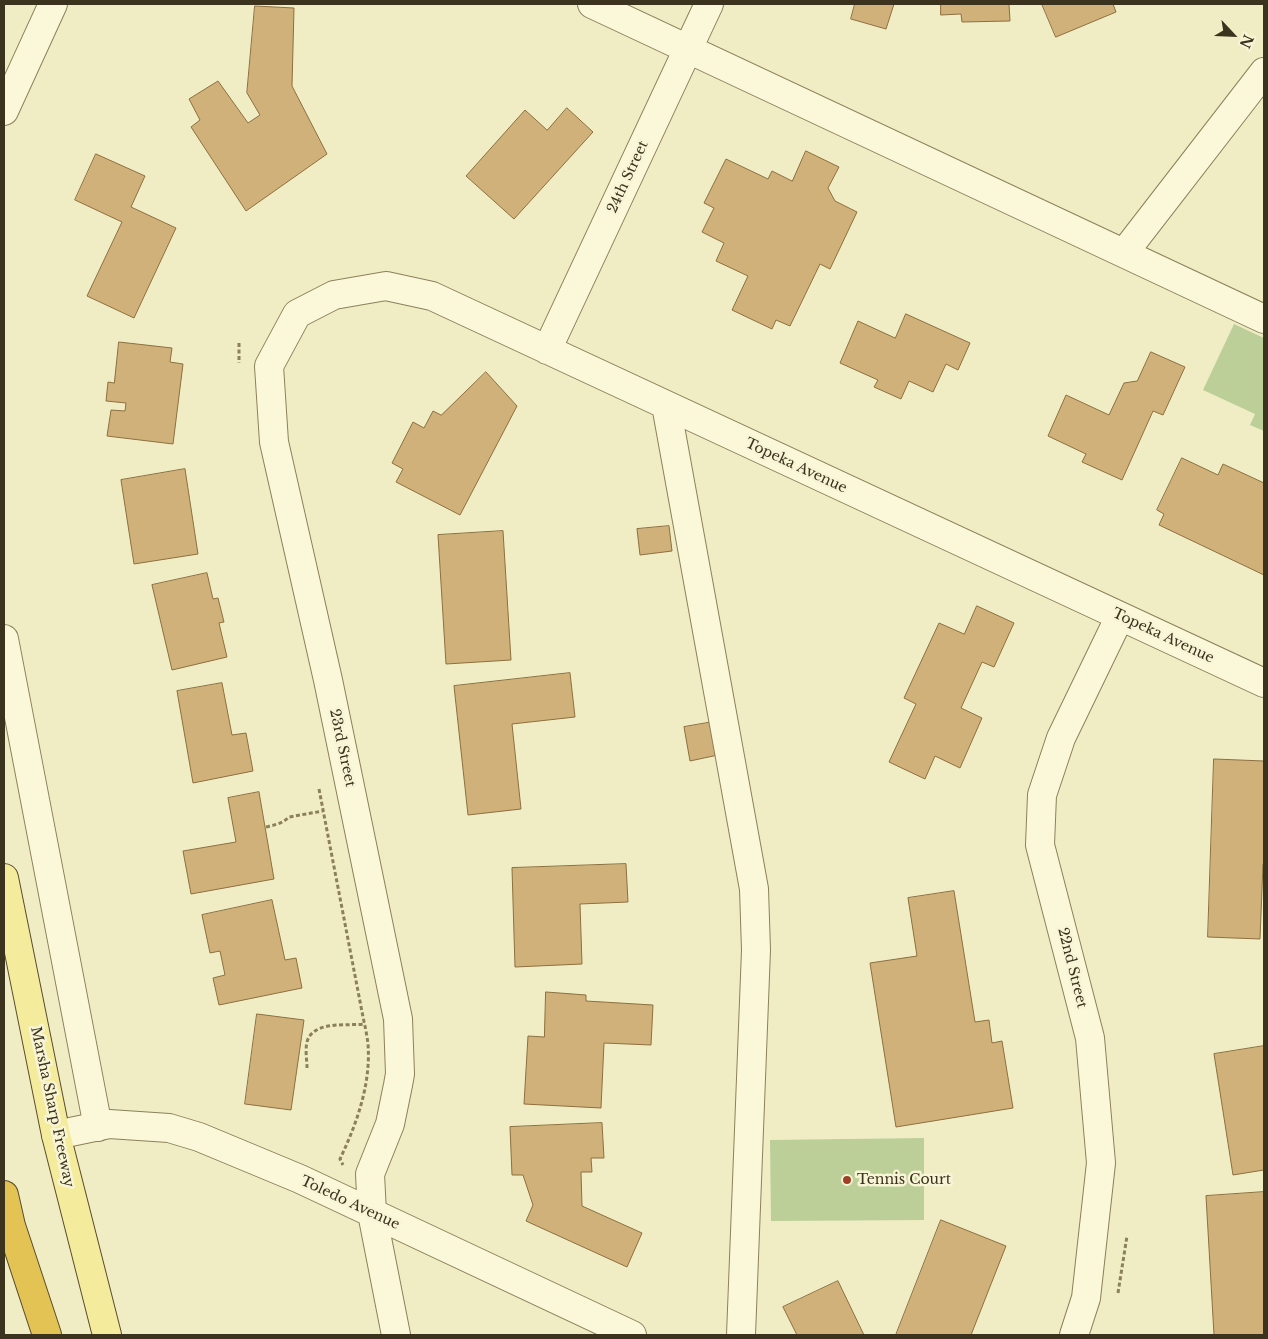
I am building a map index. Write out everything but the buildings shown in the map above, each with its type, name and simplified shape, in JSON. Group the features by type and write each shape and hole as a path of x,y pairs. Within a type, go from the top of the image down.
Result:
{"highway":[{"path":"4,1195 11,1226 47,1335"}],"main road":[{"name":"Marsha Sharp Freeway","path":"4,878 56,1135 107,1335"}],"street":[{"path":"4,112 53,4"},
{"path":"592,4 1264,319"},
{"name":"24th Street","path":"548,350 709,4"},
{"path":"1124,253 1264,72"},
{"name":"Topeka Avenue","path":"321,302 334,295 386,286 432,296 1264,683"},
{"name":"23rd Street","path":"321,302 297,314 269,366 274,442 328,680 398,1019 400,1074 390,1124 370,1174 372,1213 396,1335"},
{"path":"666,405 754,889 756,950 741,1335"},
{"name":"22nd Street","path":"1074,1335 1086,1298 1101,1163 1090,1038 1040,845 1042,795 1061,738 1120,616"},
{"path":"4,639 98,1127"},
{"name":"Toledo Avenue","path":"56,1135 109,1124 169,1128 199,1137 300,1179 632,1335"}],"path":[{"path":"239,343 239,372"},
{"path":"318,788 368,1044 364,1095 350,1138 340,1159 344,1166"},
{"path":"266,827 277,825 289,817 323,811"},
{"path":"307,1068 306,1049 308,1037 318,1029 329,1025 364,1024 398,1019"},
{"path":"1117,1294 1127,1236"}],"green space":[{"path":"1234,324 1264,338 1264,431 1250,425 1255,414 1203,390"},
{"name":"Tennis Court","path":"924,1138 924,1220 771,1221 770,1140"}],"place":[{"name":"Tennis Court","path":"847,1180"}]}
